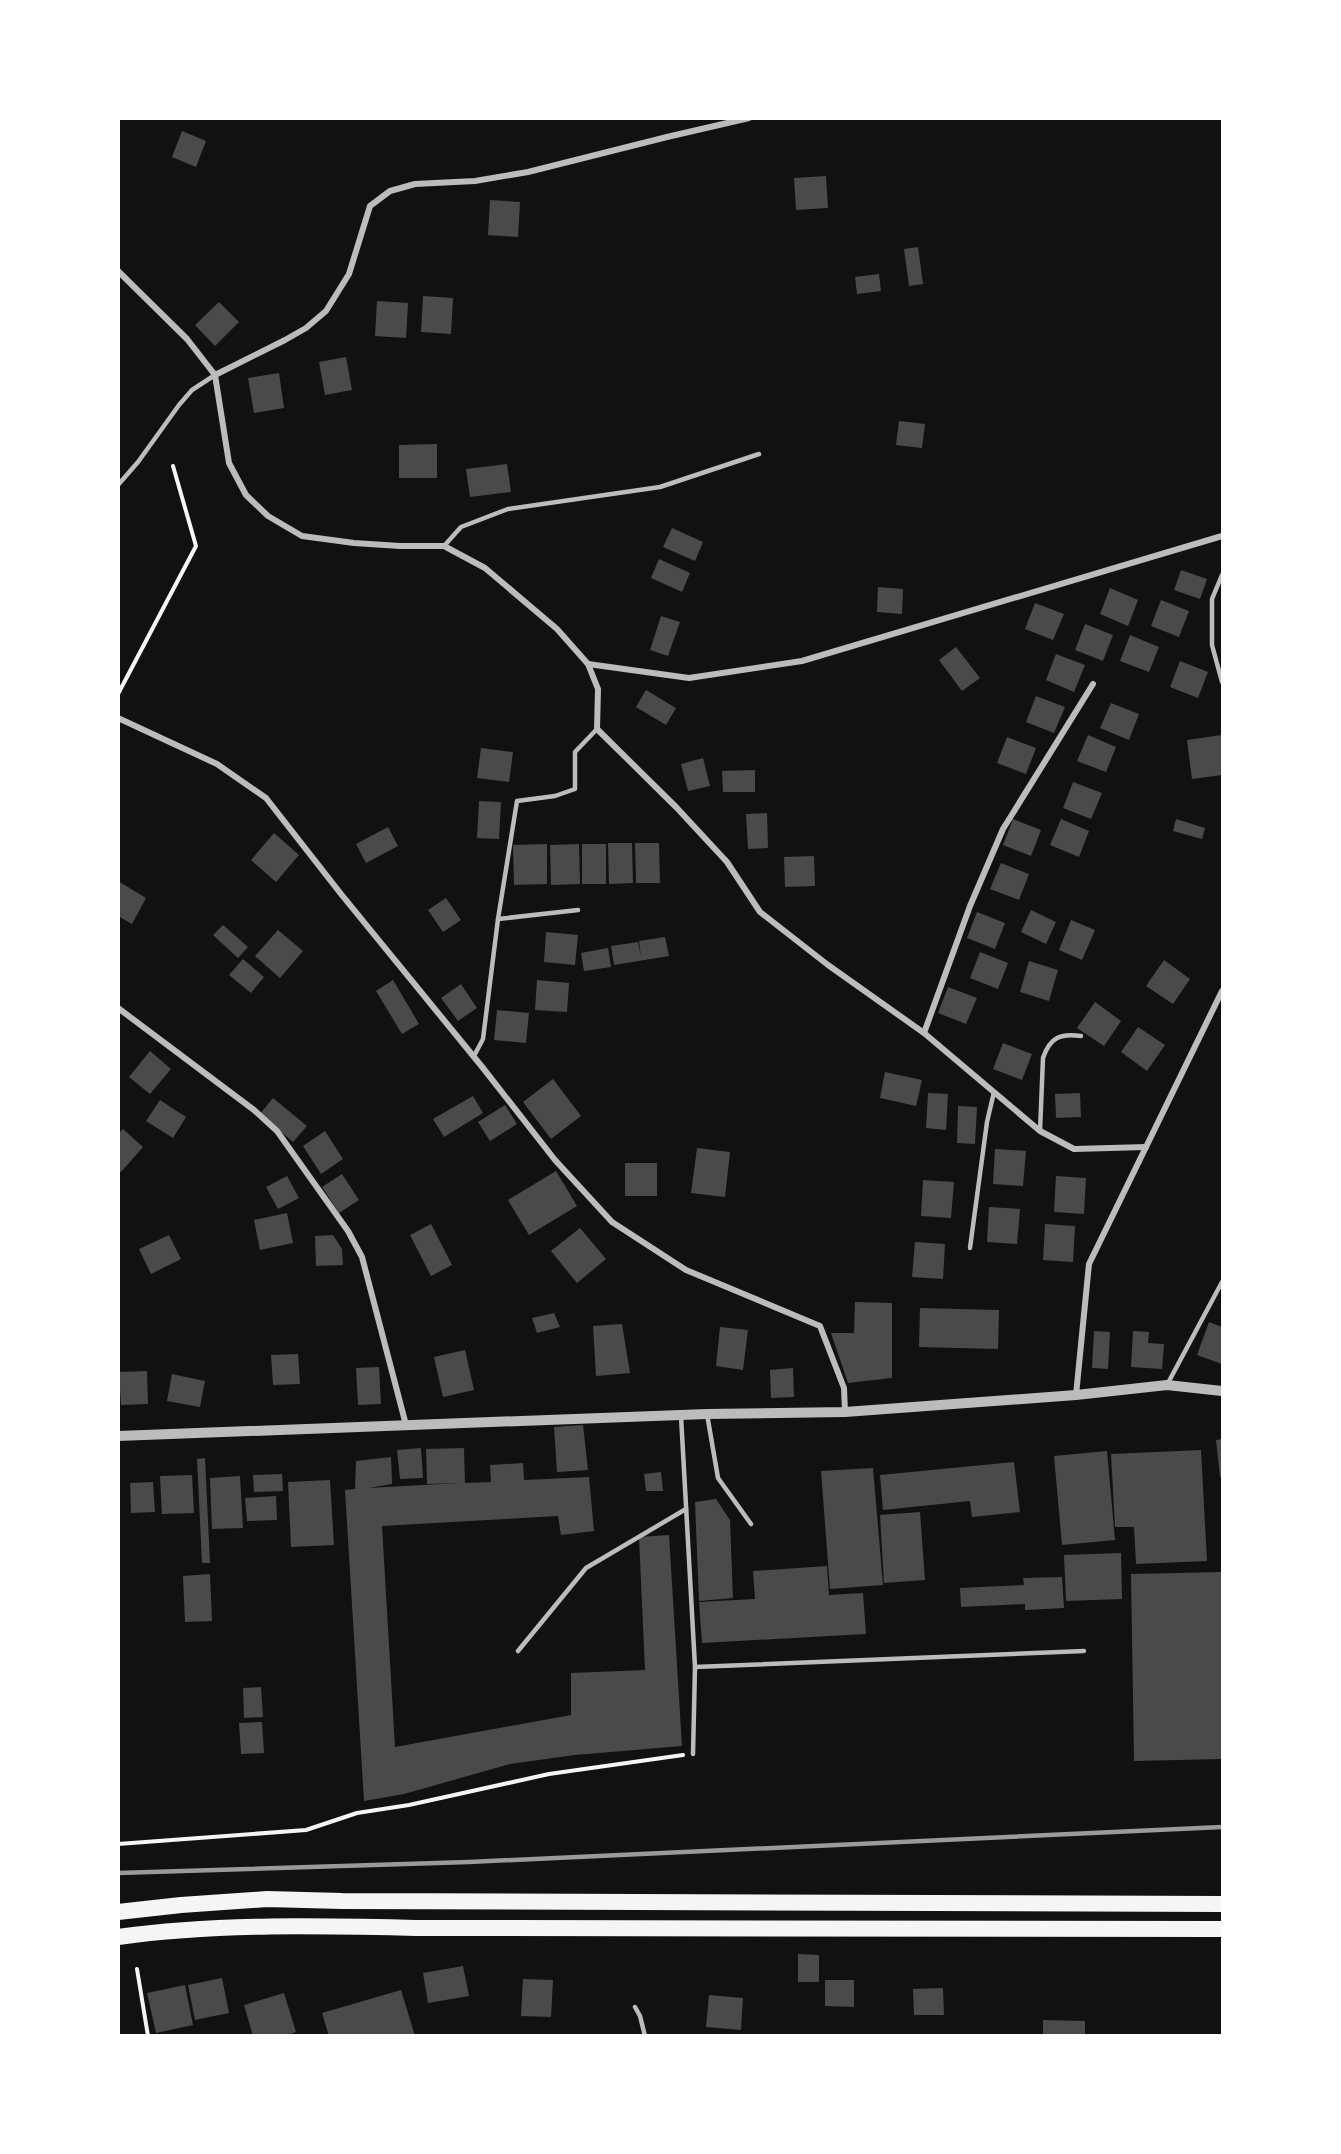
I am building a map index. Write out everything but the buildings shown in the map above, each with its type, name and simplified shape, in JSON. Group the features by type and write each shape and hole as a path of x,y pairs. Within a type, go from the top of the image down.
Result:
{"highway":[{"path":"118,1912 267,1899 1222,1904"},
{"path":"118,1937 166,1931 339,1926 1222,1929"}],"street":[{"path":"216,375 306,328 327,311 349,274 370,206 390,191 415,184 476,181 528,172 749,118"},
{"path":"118,271 188,339 216,375 229,463 246,495 268,516 302,536 388,546 444,546 485,568 557,629 588,664 598,689 597,729 728,862 760,912 828,965 924,1033 1040,1131 1074,1149 1146,1147"},
{"path":"588,664 689,678 802,661 1222,536"},
{"path":"924,1033 970,906 1003,829 1093,684"},
{"path":"118,718 217,764 266,798 340,894 474,1056 555,1160 612,1222 686,1270 820,1326 844,1388 845,1412"},
{"path":"1077,1395 1089,1264 1222,991"},
{"path":"118,1008 254,1110 277,1131 348,1231 362,1257 406,1425"},
{"path":"118,1436 707,1414 845,1412 1077,1395 1167,1385 1222,1390"}],"lane":[{"path":"118,485 192,390 216,375"},
{"path":"444,546 461,527 507,509 660,487 759,454"},
{"path":"1222,575 1212,599 1212,645 1222,682"},
{"path":"474,1056 483,1039 498,919 517,801 555,796 574,789 576,752 597,729"},
{"path":"498,919 578,910"},
{"path":"1040,1131 1043,1058 1046,1048 1051,1042 1067,1034 1081,1036"},
{"path":"970,1248 987,1122 994,1092"},
{"path":"1167,1385 1222,1282"},
{"path":"707,1414 718,1478 751,1524"},
{"path":"681,1416 695,1667 693,1754"},
{"path":"518,1651 586,1568 686,1509"},
{"path":"695,1667 1084,1651"},
{"path":"635,2007 645,2036"}],"path":[{"path":"118,694 195,546 173,466"},
{"path":"118,1844 306,1830 357,1813 409,1805 549,1774 693,1754"},
{"path":"137,1969 148,2036"}],"railway":[{"path":"118,1873 469,1862 1222,1827"}]}
